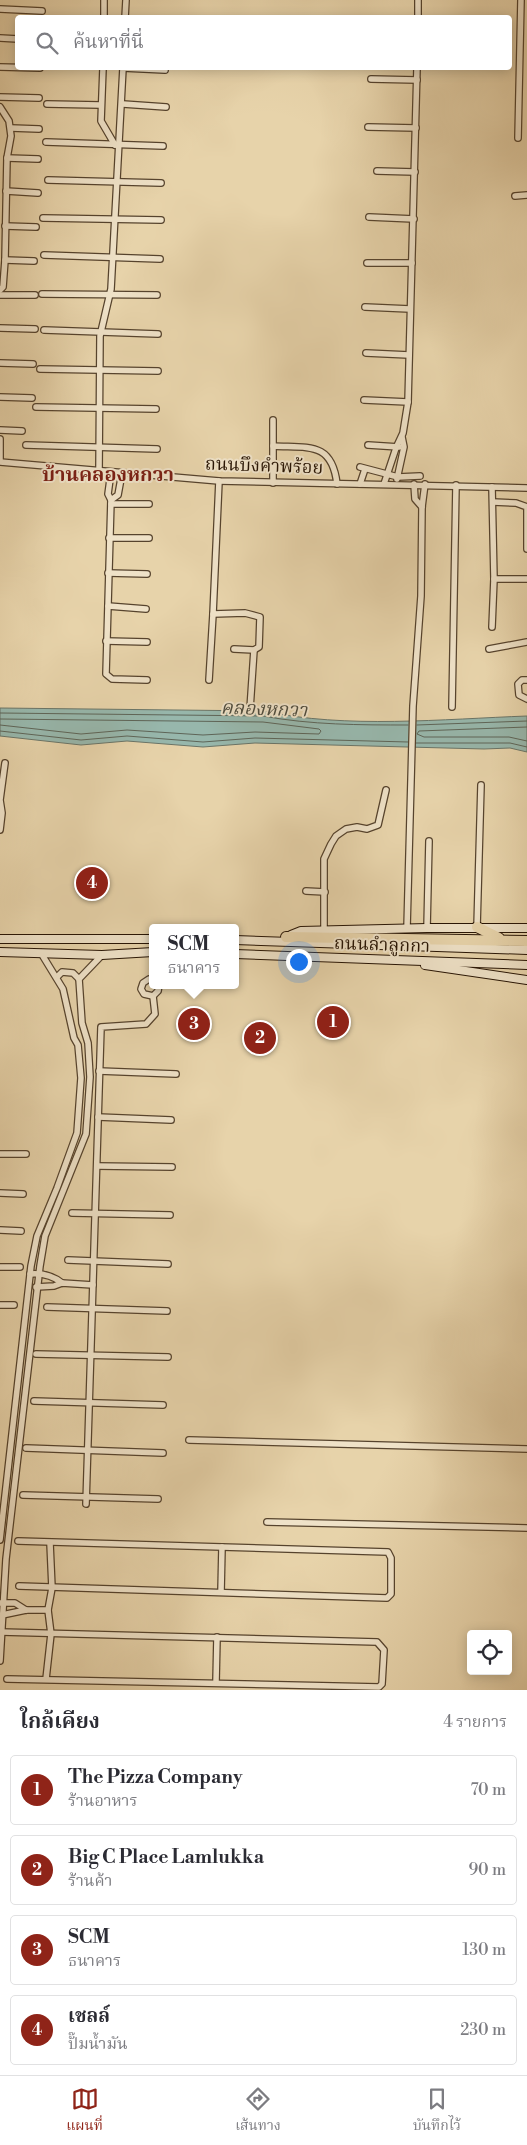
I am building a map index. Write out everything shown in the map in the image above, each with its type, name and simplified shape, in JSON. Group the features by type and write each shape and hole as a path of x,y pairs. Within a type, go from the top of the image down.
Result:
{"highway":[{"path":"477,927 502,940"},
{"path":"286,937 527,941"}],"main road":[{"path":"269,941 301,932 407,928 527,928"},
{"path":"0,939 149,939"},
{"name":"ถนนลำลูกกา","path":"239,940 527,950"},
{"path":"0,952 102,955 149,952"},
{"name":"ถนนลำลูกกา","path":"239,954 527,964"},
{"path":"408,961 443,970 527,980"},
{"path":"443,970 527,974"}],"street":[{"path":"104,0 104,15"},
{"path":"125,15 126,0"},
{"path":"418,0 418,15"},
{"path":"518,138 524,9 521,0"},
{"path":"0,9 42,11"},
{"path":"0,38 15,38"},
{"path":"0,67 15,67"},
{"path":"103,70 100,106 103,126 118,145"},
{"path":"99,471 101,332 110,294 116,221 118,145 123,104 123,70"},
{"path":"384,484 396,448 402,437 408,402 417,70"},
{"path":"371,80 417,80"},
{"path":"0,97 39,98"},
{"path":"47,104 100,106"},
{"path":"123,104 166,107"},
{"path":"0,107 6,113 11,128 11,143 7,158 6,260 0,290"},
{"path":"368,127 416,128"},
{"path":"11,128 39,129"},
{"path":"46,142 163,146"},
{"path":"7,158 38,159"},
{"path":"377,171 415,172"},
{"path":"48,180 161,183"},
{"path":"6,191 38,193"},
{"path":"515,196 527,195"},
{"path":"369,217 414,219"},
{"path":"43,218 116,221 161,220"},
{"path":"5,226 36,227"},
{"path":"44,255 160,259"},
{"path":"6,260 34,261"},
{"path":"367,263 412,263"},
{"path":"0,295 110,294 157,296"},
{"path":"365,307 410,309"},
{"path":"0,328 35,329"},
{"path":"44,330 158,334"},
{"path":"366,353 409,355"},
{"path":"0,363 33,364"},
{"path":"40,369 158,371"},
{"path":"0,397 32,398"},
{"path":"364,400 408,402"},
{"path":"36,407 156,409"},
{"path":"273,420 273,483"},
{"path":"0,430 22,430"},
{"path":"395,484 404,447 402,437"},
{"path":"0,439 0,462"},
{"path":"368,444 396,448 404,447"},
{"path":"26,445 157,449"},
{"path":"273,446 316,448 326,453 335,471 337,484"},
{"name":"ถนนบึงคำพร้อย","path":"0,462 219,481 425,484 527,488"},
{"path":"360,484 362,468 398,476 420,476"},
{"path":"111,472 108,494 111,502 106,674 108,677 123,680 147,680"},
{"path":"111,502 118,495 122,473"},
{"path":"209,680 219,481"},
{"path":"414,484 415,499 422,507"},
{"path":"407,928 410,761 421,596 422,507 425,484"},
{"path":"452,707 456,485"},
{"path":"492,487 494,579 492,626"},
{"path":"111,502 149,504"},
{"path":"493,502 516,503 527,507 527,549"},
{"path":"109,538 149,538"},
{"path":"108,573 147,574"},
{"path":"494,579 527,579"},
{"path":"108,606 146,609"},
{"path":"213,614 245,614 260,617 259,647 254,650 234,649"},
{"path":"106,642 147,642"},
{"path":"489,649 527,642"},
{"path":"250,708 254,650"},
{"path":"527,680 522,680 518,684 521,698 527,699"},
{"path":"0,830 2,813 0,800 5,763"},
{"path":"477,927 481,785"},
{"path":"324,931 326,892 324,859 336,836 346,829 357,827 367,829 378,825 386,790"},
{"path":"426,928 429,841"},
{"path":"306,891 326,892"},
{"path":"0,1540 36,1236 63,1173 77,1133 80,1110 81,1078 78,1045 74,1038 67,1003 57,977 41,953"},
{"path":"79,979 102,955"},
{"path":"0,1661 6,1559 37,1287 45,1236 71,1176 86,1134 90,1077 88,1043 80,1002 79,979 73,973 62,972 57,977"},
{"path":"149,980 145,980 141,989 147,996 154,996"},
{"path":"86,1504 101,1027 146,1024 155,1014 154,996 158,989"},
{"path":"67,1003 80,1002"},
{"path":"74,1038 85,1034"},
{"path":"99,1071 176,1074"},
{"path":"98,1117 171,1120"},
{"path":"0,1154 26,1154"},
{"path":"97,1166 172,1167"},
{"path":"63,1173 71,1176"},
{"path":"0,1193 24,1194"},
{"path":"72,1213 170,1215"},
{"path":"0,1230 21,1231"},
{"path":"68,1260 168,1264"},
{"path":"0,1267 20,1267"},
{"path":"30,1274 39,1273 54,1277 62,1283"},
{"path":"29,1287 54,1286 62,1283 93,1285"},
{"path":"0,1305 14,1305"},
{"path":"47,1307 167,1311"},
{"path":"36,1354 168,1357"},
{"path":"16,1395 25,1396"},
{"path":"34,1402 163,1405"},
{"path":"188,1440 527,1449"},
{"path":"26,1448 163,1453"},
{"path":"23,1495 158,1499"},
{"path":"4,1500 13,1501"},
{"path":"267,1522 527,1528"},
{"path":"18,1541 388,1552 391,1558 391,1594 387,1598 19,1586"},
{"path":"46,1679 51,1634 48,1610 52,1588 50,1543"},
{"path":"221,1592 222,1547"},
{"path":"2,1603 15,1603 26,1610"},
{"path":"2,1615 26,1610 48,1610"},
{"path":"1,1632 377,1642 384,1650 382,1684 379,1687 7,1679"},
{"path":"216,1682 218,1637"}],"water":[{"path":"0,708 264,711 295,717 361,721 527,716 527,752 510,748 484,749 255,743 203,747 127,741 81,745 0,736"}],"place":[{"name":"เชลล์","path":"92,883"},
{"name":"The Pizza Company","path":"333,1022"},
{"name":"SCM","path":"194,1024"},
{"name":"Big C Place Lamlukka","path":"260,1038"}],"district":[{"name":"บ้านคลองหกวา","path":"108,475"}],"water label":[{"name":"คลองหกวา","path":"264,709"}]}
